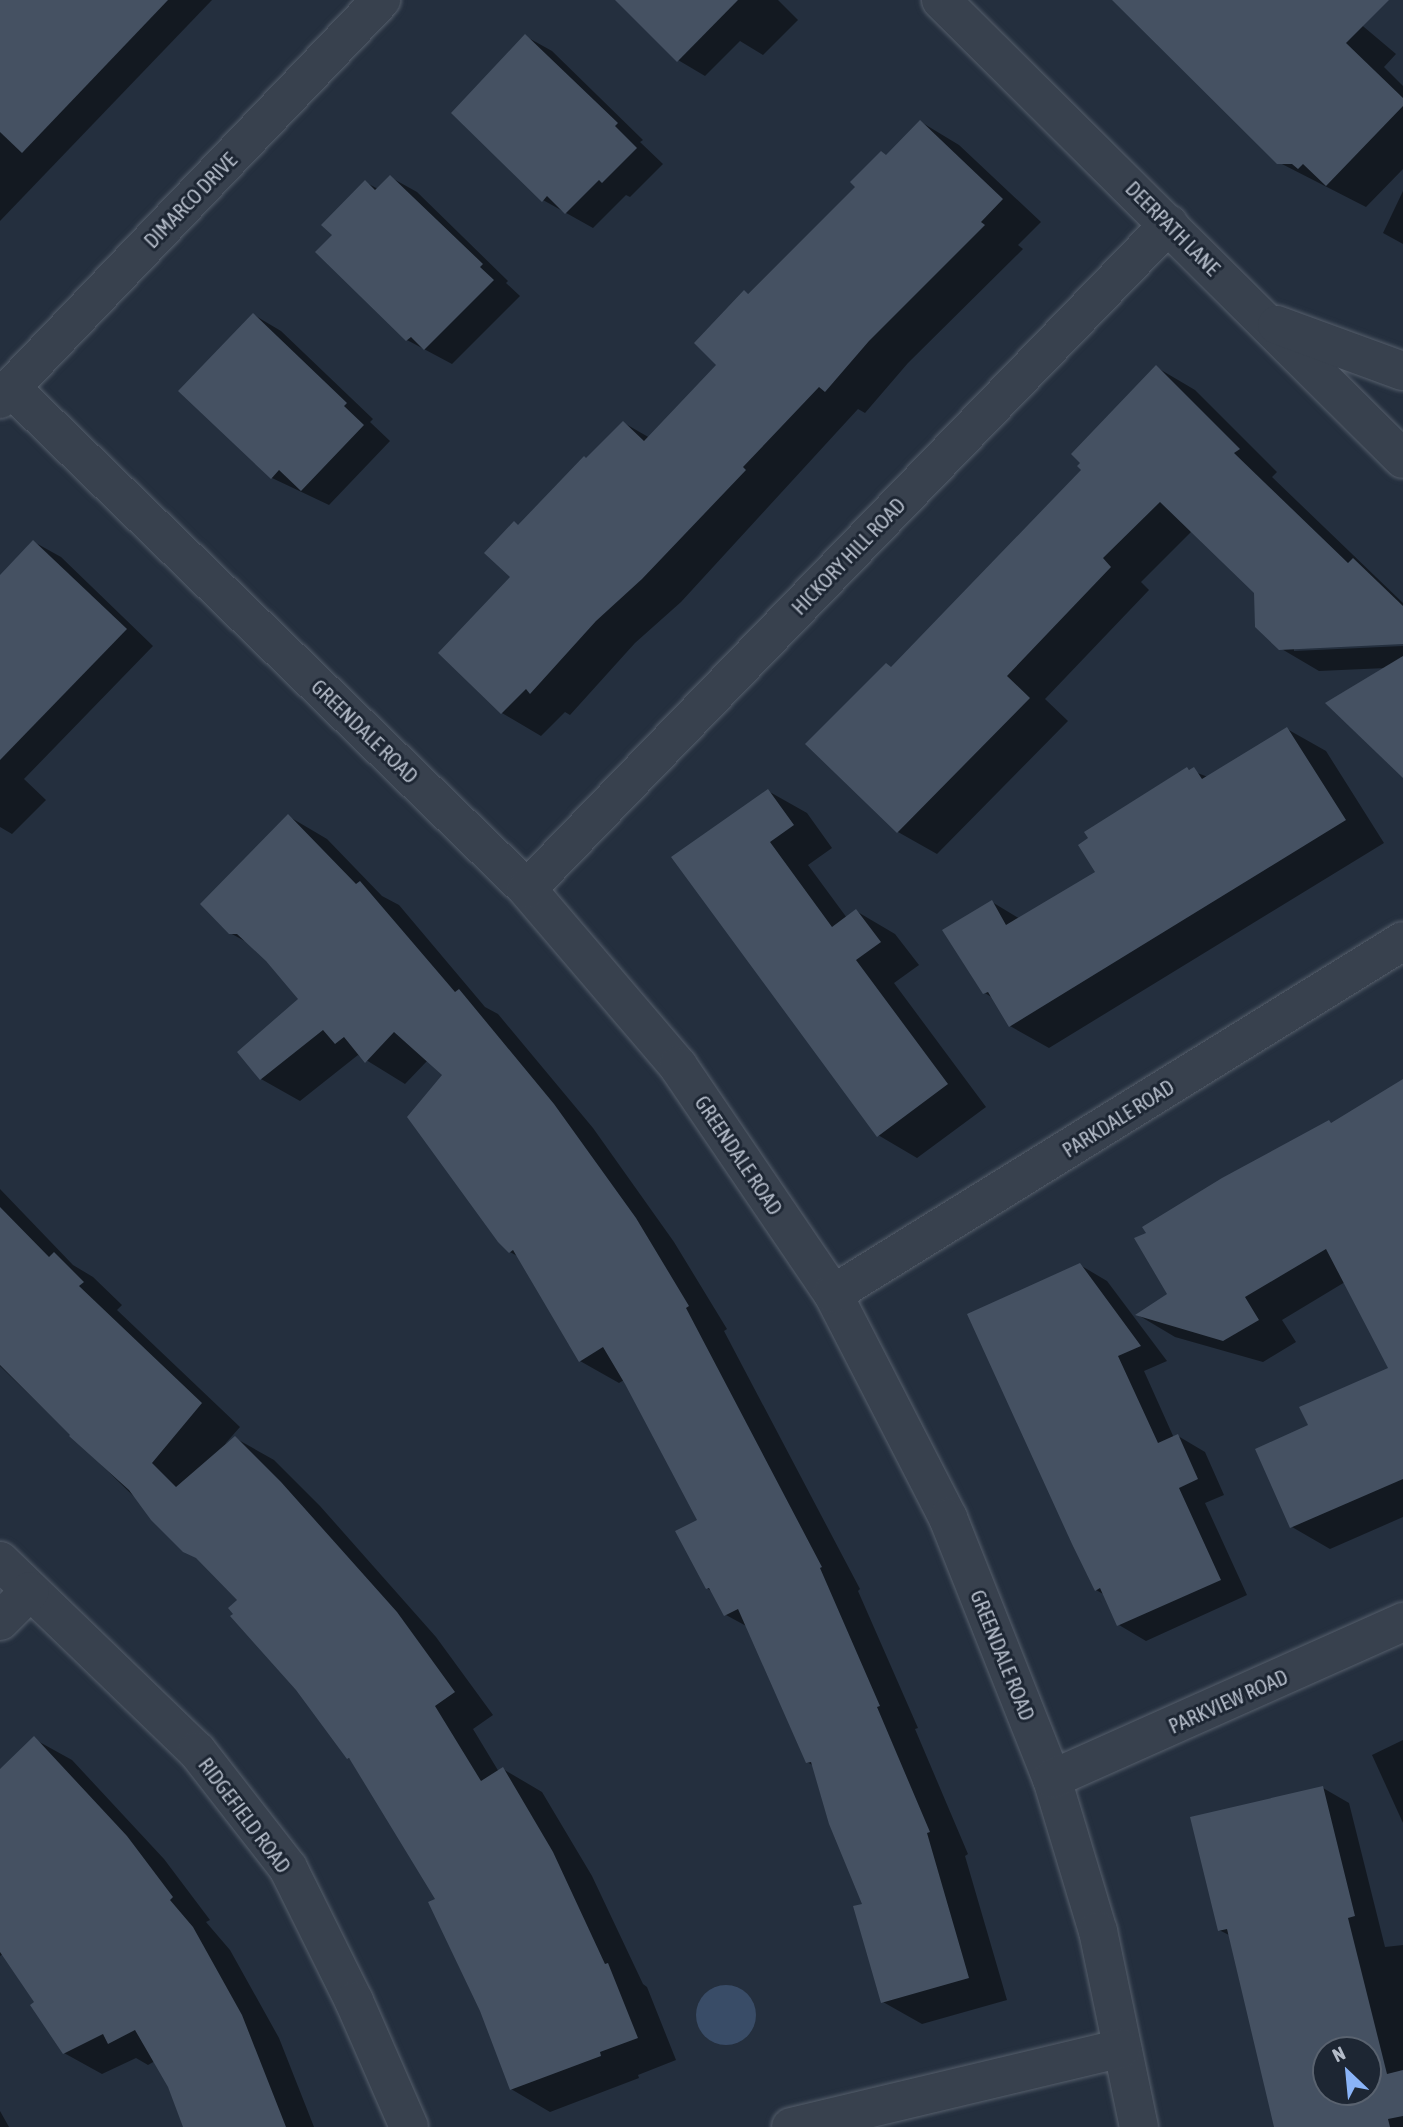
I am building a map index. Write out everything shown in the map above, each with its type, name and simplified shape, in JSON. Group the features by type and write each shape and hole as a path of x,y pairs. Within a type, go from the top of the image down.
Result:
{"street":[{"name":"DIMARCO DRIVE","path":"6,393 381,0"},
{"name":"DEERPATH LANE","path":"941,0 1169,223 1403,458"},
{"name":"HICKORY HILL ROAD","path":"527,889 1169,223"},
{"path":"1266,321 1403,371"},
{"name":"GREENDALE ROAD","path":"6,393 527,889 678,1066 833,1294 948,1518 1052,1779 1098,1931 1139,2127"},
{"name":"PARKDALE ROAD","path":"833,1294 1403,941"},
{"name":"RIDGEFIELD ROAD","path":"0,1561 197,1751 288,1868 354,2001 409,2127"},
{"path":"0,1621 30,1591"},
{"name":"PARKVIEW ROAD","path":"1052,1779 1403,1622"},
{"path":"791,2127 1122,2048"}],"water":[{"path":"720,1985 732,1985 751,1998 756,2015 754,2027 743,2040 732,2045 720,2045 701,2032 696,2021 696,2009 709,1990"}],"building":[{"path":"0,0 168,0 22,153 0,132"},
{"path":"615,0 738,0 677,62"},
{"path":"1112,0 1389,0 1346,43 1403,98 1403,106 1326,186 1303,164 1298,169 1292,164 1277,164"},
{"path":"525,34 618,123 615,126 637,148 602,183 599,180 565,214 547,196 542,202 451,113"},
{"path":"920,120 1003,199 981,222 985,225 869,341 825,392 819,387 743,467 746,470 642,579 596,621 530,694 526,689 501,714 438,653 510,577 484,553 514,521 518,525 584,456 586,458 623,421 644,441 716,365 694,343 744,290 748,294 855,187 850,182 881,151 886,155"},
{"path":"390,175 483,264 480,267 494,280 424,350 411,337 406,341 315,252 332,235 321,225 365,180 375,190"},
{"path":"253,313 347,403 344,406 364,425 301,491 279,470 271,479 178,391"},
{"path":"1156,365 1240,449 1234,453 1348,563 1353,558 1403,606 1403,644 1279,650 1255,627 1254,593 1160,502 1103,558 1111,567 1007,676 1030,698 897,833 805,744 886,663 891,667 1081,470 1077,466 1080,463 1071,454"},
{"path":"33,540 127,629 0,760 0,575"},
{"path":"1403,656 1403,778 1325,703"},
{"path":"1287,727 1346,820 1009,1027 988,992 983,994 942,930 992,900 1006,925 1095,872 1078,845 1088,838 1084,832 1187,767 1189,770 1194,767 1202,779"},
{"path":"768,789 794,825 770,842 832,927 856,909 881,942 856,960 948,1084 877,1137 671,857"},
{"path":"288,814 356,884 360,881 455,992 459,989 554,1104 636,1218 689,1306 686,1308 822,1567 820,1568 880,1706 877,1707 930,1832 927,1833 969,1978 881,2003 853,1906 862,1904 829,1824 811,1762 806,1763 738,1609 724,1616 709,1588 706,1589 675,1531 697,1520 625,1384 603,1347 579,1362 513,1250 509,1253 498,1242 407,1117 442,1075 394,1032 365,1063 344,1037 335,1044 323,1030 260,1080 237,1052 298,999 266,961 237,934 229,934 200,904"},
{"path":"1403,1079 1403,1479 1290,1528 1255,1449 1308,1425 1299,1407 1388,1368 1326,1249 1245,1297 1259,1320 1223,1341 1135,1315 1167,1294 1134,1238 1146,1233 1142,1227 1222,1178 1329,1120 1331,1123"},
{"path":"0,1207 49,1257 54,1252 84,1282 79,1286 202,1403 152,1463 176,1487 235,1436 281,1482 397,1612 455,1692 435,1706 481,1781 503,1767 553,1852 605,1964 608,1963 638,2038 600,2052 601,2056 510,2090 480,2011 428,1902 435,1899 349,1758 347,1759 296,1690 230,1616 233,1614 228,1608 237,1600 196,1558 183,1552 151,1520 129,1490 69,1436 0,1365"},
{"path":"1080,1263 1141,1346 1118,1356 1158,1443 1178,1434 1198,1479 1179,1488 1221,1580 1117,1626 1100,1588 1095,1591 1072,1544 967,1314"},
{"path":"34,1736 127,1836 173,1897 170,1900 193,1927 242,2015 286,2127 183,2127 168,2087 135,2030 108,2044 103,2034 63,2054 30,2005 34,2002 0,1952 0,1769"},
{"path":"1323,1786 1355,1916 1348,1918 1378,2036 1312,2036 1312,2106 1382,2106 1382,2054 1387,2074 1403,2070 1403,2116 1388,2119 1390,2127 1274,2127 1227,1929 1218,1931 1190,1817"}]}
